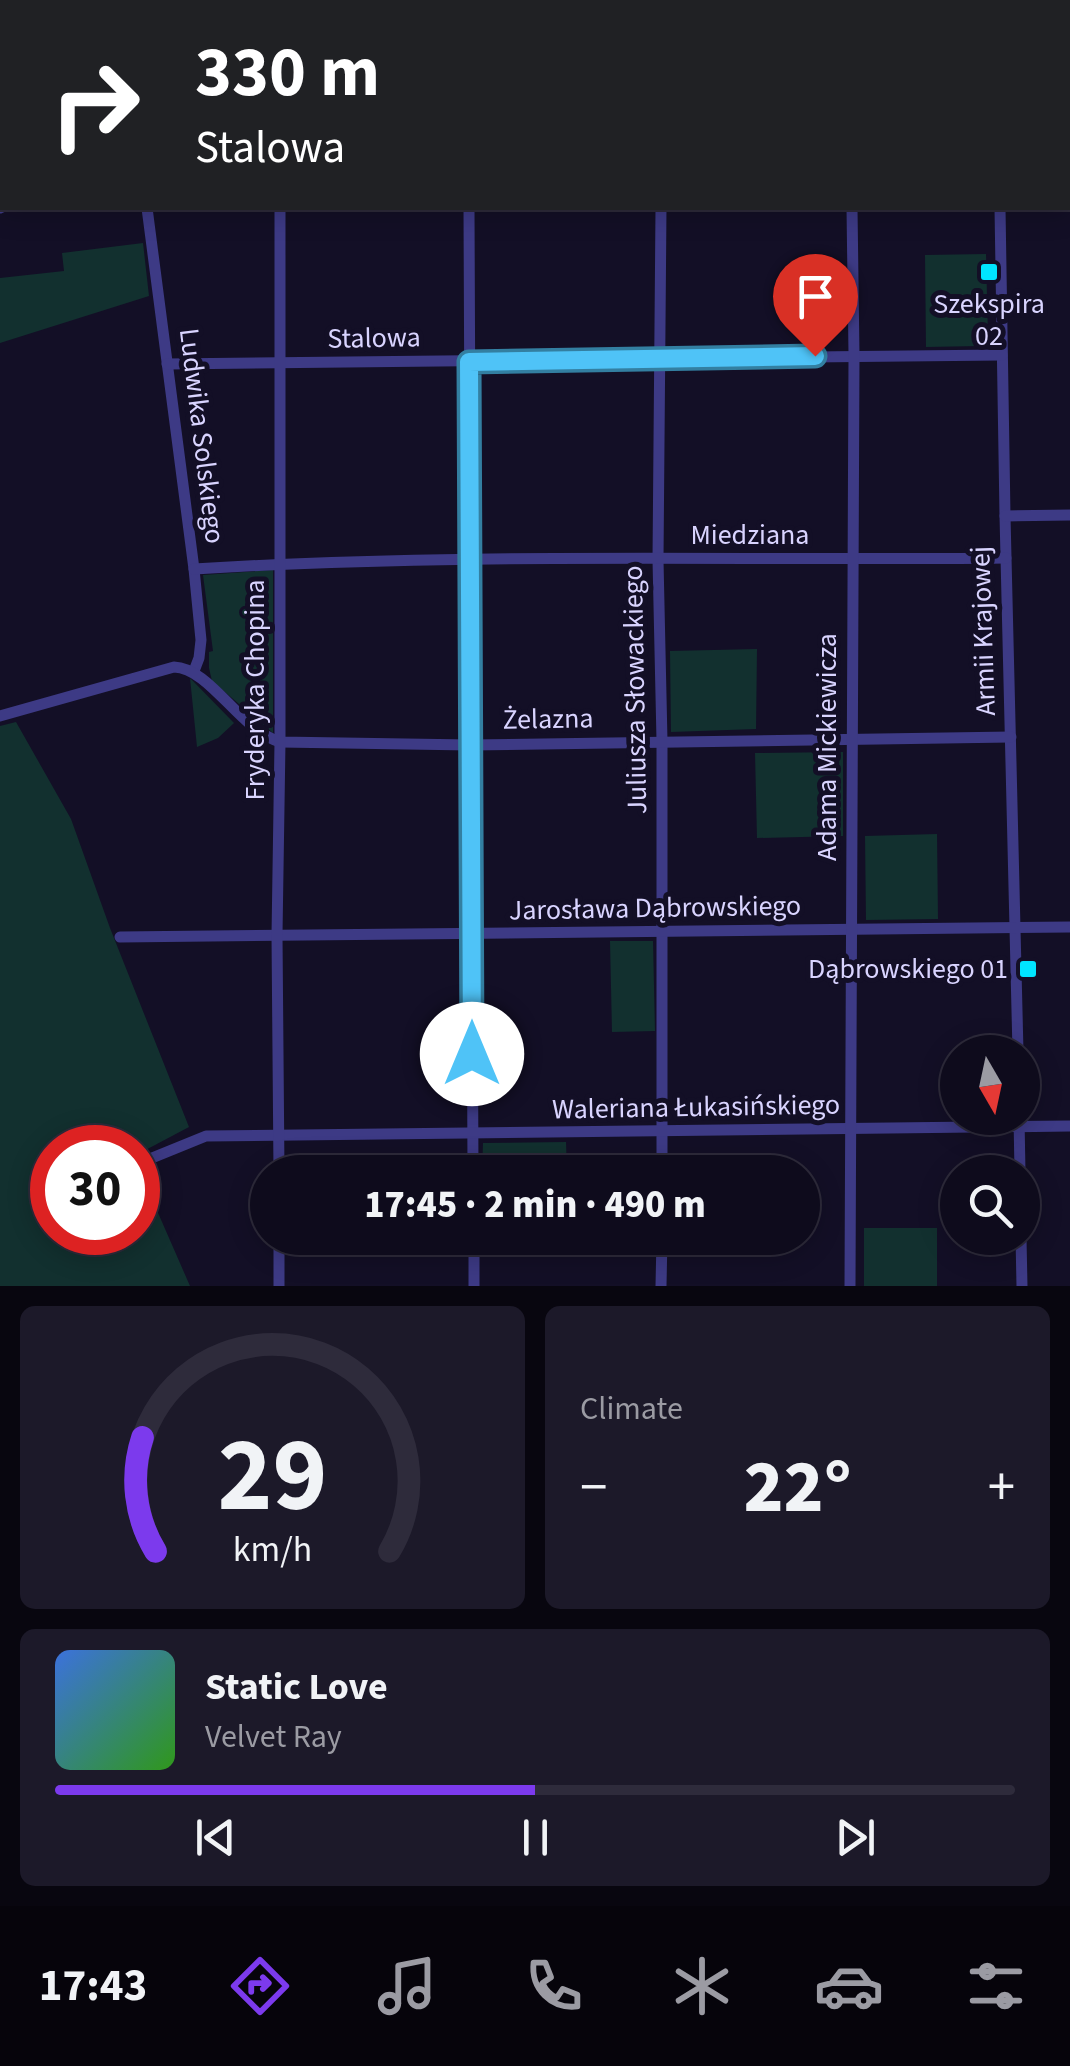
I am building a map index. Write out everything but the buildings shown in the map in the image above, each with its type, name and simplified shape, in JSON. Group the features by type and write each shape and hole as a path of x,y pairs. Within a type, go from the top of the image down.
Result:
{"street":[{"name":"Ludwika Solskiego","path":"147,210 194,569 201,640 194,671"},
{"name":"Fryderyka Chopina","path":"280,210 280,1155"},
{"path":"470,210 473,1155"},
{"name":"Juliusza Słowackiego","path":"661,210 658,560 662,1155"},
{"name":"Adama Mickiewicza","path":"850,1286 852,210"},
{"name":"Armii Krajowej","path":"1000,210 1018,1035"},
{"name":"Stalowa","path":"167,364 1002,354"},
{"path":"1005,516 1070,516"},
{"name":"Miedziana","path":"194,569 280,563 469,560 1006,558"},
{"path":"0,716 174,667 194,671 260,732 280,742"},
{"name":"Żelazna","path":"280,742 470,746 1011,737"},
{"name":"Jarosława Dąbrowskiego","path":"120,937 1070,928"},
{"name":"Waleriana Łukasińskiego","path":"1040,1124 1070,1126"},
{"name":"Waleriana Łukasińskiego","path":"160,1154 206,1136 940,1126"},
{"path":"279,1255 279,1286"},
{"path":"474,1255 474,1286"},
{"path":"661,1286 662,1255"},
{"path":"1021,1255 1022,1286"}],"green space":[{"path":"143,243 149,296 0,343 0,278 64,271 62,253"},
{"path":"986,254 988,338 980,346 926,347 925,255"},
{"path":"273,570 273,733 212,681 209,652 213,651 203,575"},
{"path":"757,649 756,729 671,732 670,651"},
{"path":"190,678 234,723 218,738 197,747"},
{"path":"16,722 71,819 189,1127 160,1142 160,1125 30,1125 30,1255 160,1255 160,1217 190,1286 0,1286 0,726"},
{"path":"843,752 843,836 757,838 755,753"},
{"path":"937,834 938,919 866,920 865,836"},
{"path":"610,941 653,941 655,1031 612,1032"},
{"path":"566,1142 566,1155 483,1155 483,1143"},
{"path":"864,1228 937,1228 937,1286 864,1286"}],"place":[{"name":"Szekspira 02","path":"989,272"},
{"name":"Dąbrowskiego 01","path":"1028,969"}],"route":[{"path":"472,1054 469,362 815,356"}]}
